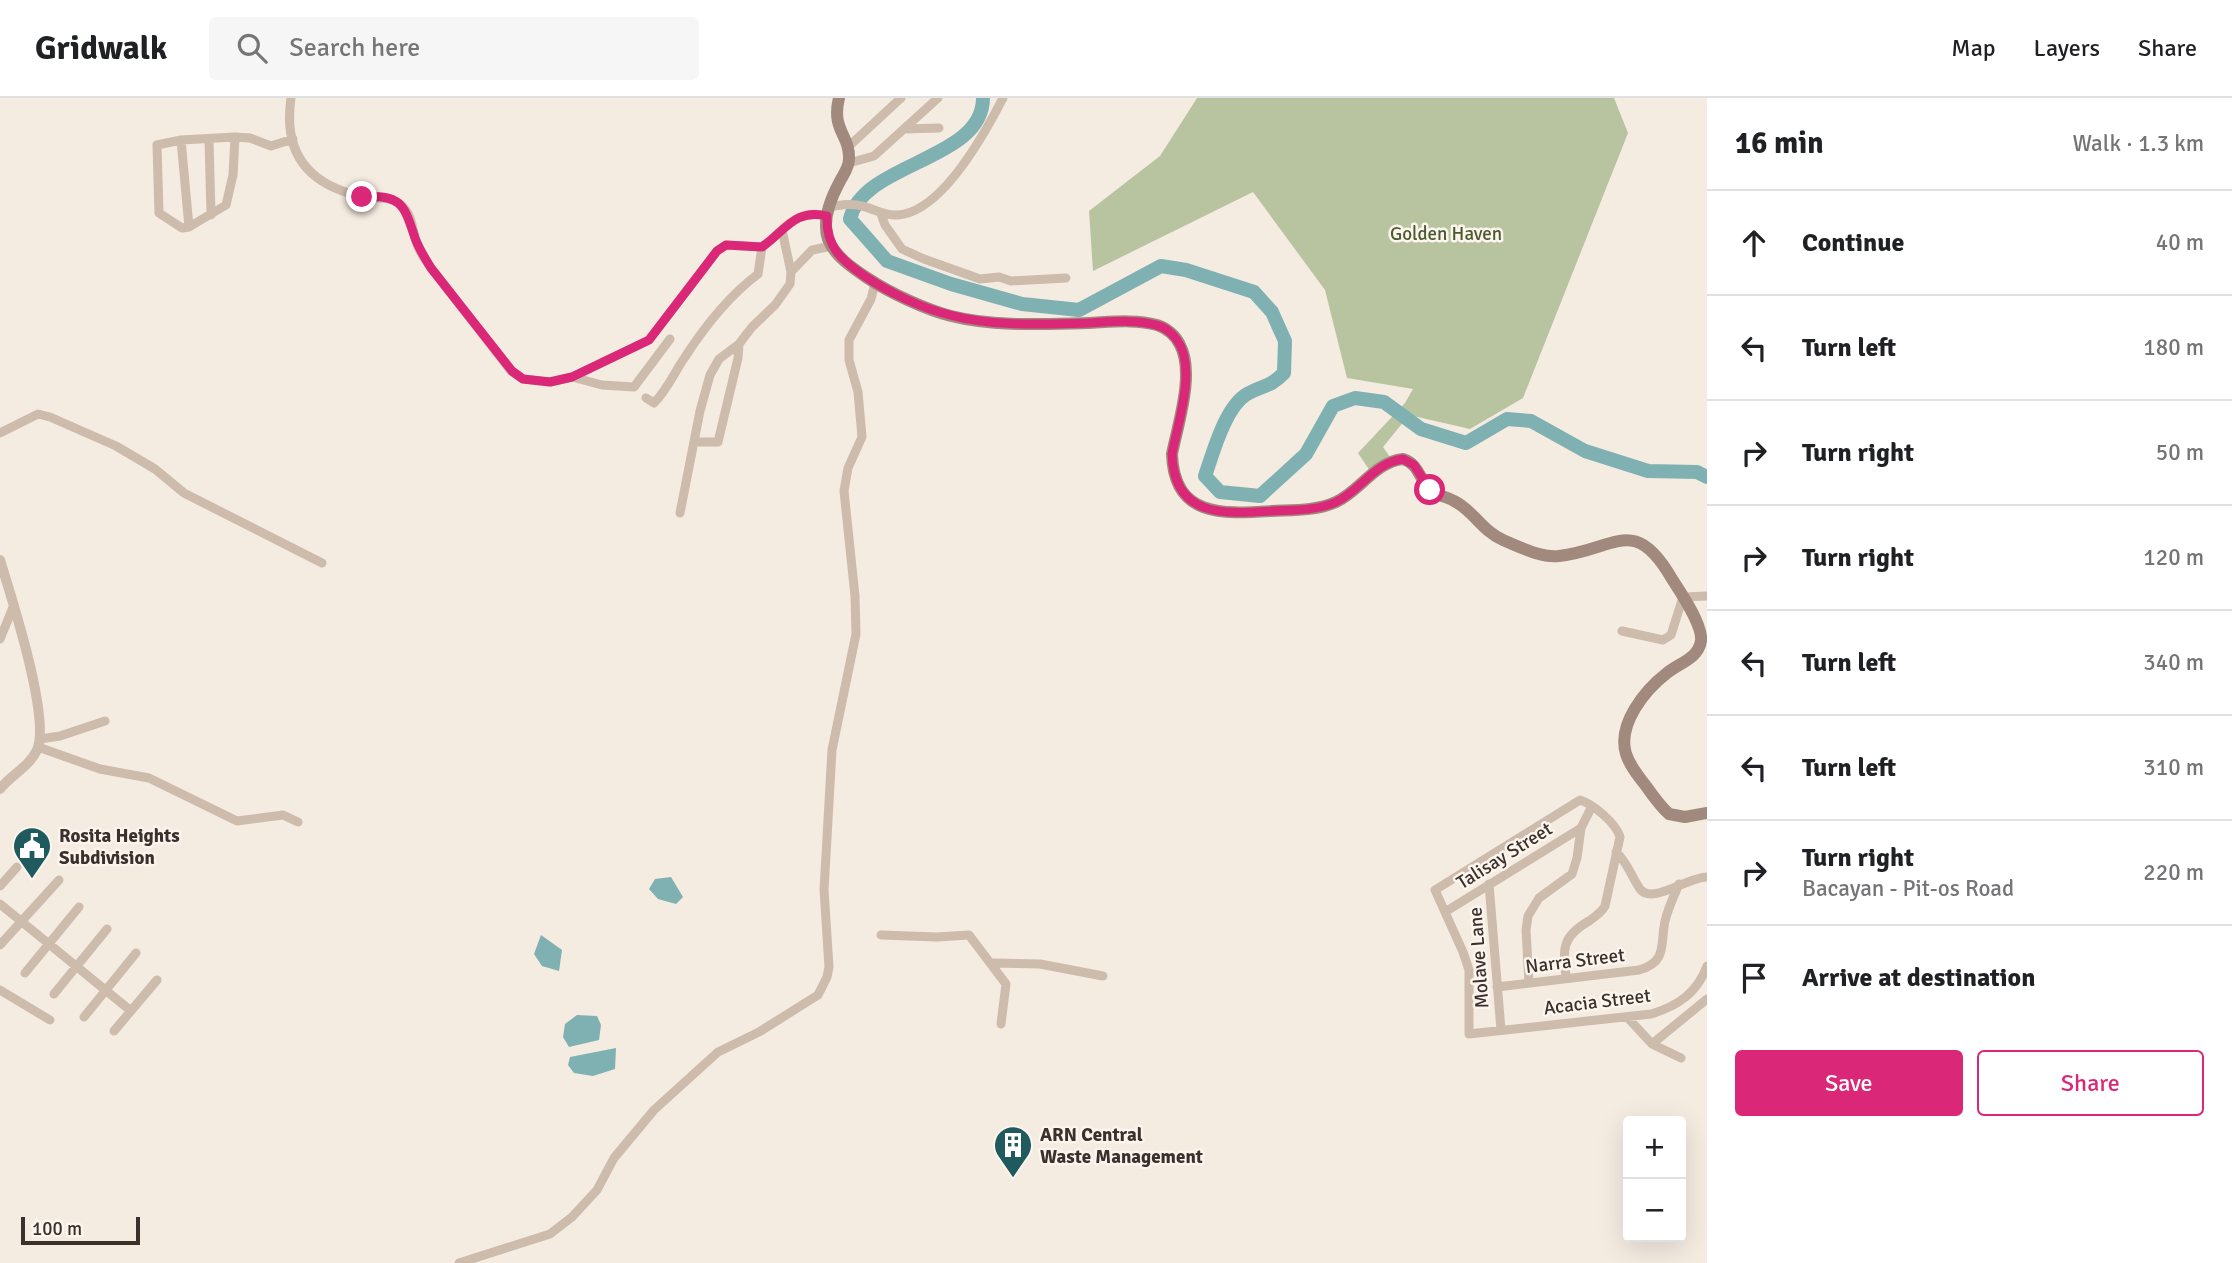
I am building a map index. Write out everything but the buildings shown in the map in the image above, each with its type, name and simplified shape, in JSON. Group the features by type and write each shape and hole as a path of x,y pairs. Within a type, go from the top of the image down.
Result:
{"main road":[{"path":"839,98 837,124 847,148 849,163 828,211 827,229 832,246 852,267 875,283 951,316 1045,324 1140,322 1160,326 1169,331 1181,346 1186,366 1172,454 1173,466 1184,494 1192,502 1208,510 1234,513 1325,507 1342,499 1385,464 1403,459 1414,465 1430,490 1462,505 1491,534 1541,554 1560,556 1615,541 1635,540 1657,555 1699,628 1699,646 1694,655 1666,673 1644,696 1630,718 1624,744 1633,768 1669,814 1685,817 1707,813"}],"street":[{"path":"291,98 289,119 301,162 315,177 362,197 390,198 404,208 409,215 419,250 431,268 512,371 523,379 550,382 572,377 649,340 717,251 726,245 762,247"},
{"path":"847,148 901,98"},
{"path":"849,163 874,156 938,98"},
{"path":"646,398 654,403 662,396 686,356 735,292 758,274 762,247 791,220 847,204 862,206 881,214 905,214 922,206 940,192 979,142 1003,98"},
{"path":"905,129 939,128"},
{"path":"235,137 233,175 226,205 183,228 159,214 157,145 181,140 235,137 250,138 271,146 293,139"},
{"path":"181,140 189,227"},
{"path":"209,140 211,215"},
{"path":"881,214 885,225 902,249 980,279 999,277 1011,281 1066,278"},
{"path":"680,513 710,375 719,359 739,344 775,305 790,284 792,272 782,230"},
{"path":"792,272 812,250 832,246"},
{"path":"459,1263 550,1234 572,1217 597,1190 614,1158 654,1110 718,1052 759,1032 818,995 827,977 830,967 824,890 832,750 856,634 855,596 844,491 848,468 862,438 858,392 849,360 849,340 871,299 875,283"},
{"path":"572,377 602,385 634,387 670,339"},
{"path":"694,442 716,443 720,439 739,344"},
{"path":"0,433 38,414 50,417 116,446 155,469 184,493 323,563"},
{"path":"0,560 9,599 25,642 41,728 39,743 30,762 0,789"},
{"path":"1622,631 1663,640 1671,635 1683,597 1707,596"},
{"path":"0,639 9,599"},
{"path":"39,743 105,721"},
{"path":"39,743 100,769 149,778 237,821 283,816 298,822"},
{"path":"1445,912 1435,890 1576,801 1583,800 1618,831 1616,852 1602,912 1573,933 1563,950 1566,978"},
{"path":"1529,983 1526,939 1528,916 1537,901 1572,874 1581,828 1592,806"},
{"name":"Talisay Street","path":"1445,912 1581,828"},
{"path":"1616,852 1628,865 1645,894 1661,893 1696,878 1707,877"},
{"path":"0,886 17,867"},
{"path":"0,945 59,880"},
{"name":"Molave Lane","path":"1489,884 1501,1030"},
{"name":"Narra Street","path":"1497,987 1639,970 1651,966 1662,952 1666,915 1679,884"},
{"path":"0,904 131,1011"},
{"path":"25,972 79,907"},
{"name":"Acacia Street","path":"1445,912 1464,952 1469,970 1469,1034 1651,1014 1678,1004 1699,983 1707,966"},
{"path":"54,995 107,929"},
{"path":"881,936 970,935 1006,984 1001,1024"},
{"path":"84,1017 136,953"},
{"path":"993,963 1041,964 1103,976"},
{"path":"114,1031 157,980"},
{"path":"0,990 50,1020"},
{"path":"1652,1044 1707,999"},
{"path":"1627,1017 1652,1044 1681,1058"}],"green space":[{"name":"Golden Haven","path":"1197,98 1614,98 1628,133 1523,398 1470,429 1409,415 1383,447 1394,463 1372,474 1358,453 1405,403 1413,389 1347,378 1325,290 1253,192 1093,271 1089,211 1160,156"}],"water":[{"path":"671,877 683,897 676,904 658,899 649,889 655,879"},
{"path":"541,935 562,950 559,971 542,966 534,954"},
{"path":"577,1015 597,1016 601,1025 599,1040 569,1047 563,1037 565,1024"},
{"path":"616,1048 615,1069 593,1076 574,1073 568,1065 570,1057"}],"waterway":[{"path":"983,98 978,119 964,135 944,149 876,185 859,200 850,219 887,261 951,284 1022,304 1079,310 1161,266 1186,270 1254,292 1272,312 1285,341 1284,373 1270,384 1239,400 1226,420 1205,476 1220,492 1260,496 1306,454 1333,406 1355,398 1384,402 1421,429 1466,443 1507,419 1531,421 1585,451 1648,471 1697,472 1707,477"}],"place":[{"name":"Rosita Heights Subdivision","path":"32,880"},
{"name":"ARN Central Waste Management","path":"1013,1179"}],"route":[{"path":"362,197 390,198 404,208 409,215 419,250 431,268 512,371 523,379 550,382 572,377 649,340 717,251 726,245 762,247 791,220 818,214 827,216 828,238 852,267 875,283 951,316 1045,324 1140,322 1160,326 1169,331 1181,346 1186,366 1172,454 1173,466 1184,494 1192,502 1208,510 1234,513 1325,507 1342,499 1385,464 1403,459 1414,465 1430,490"}]}
